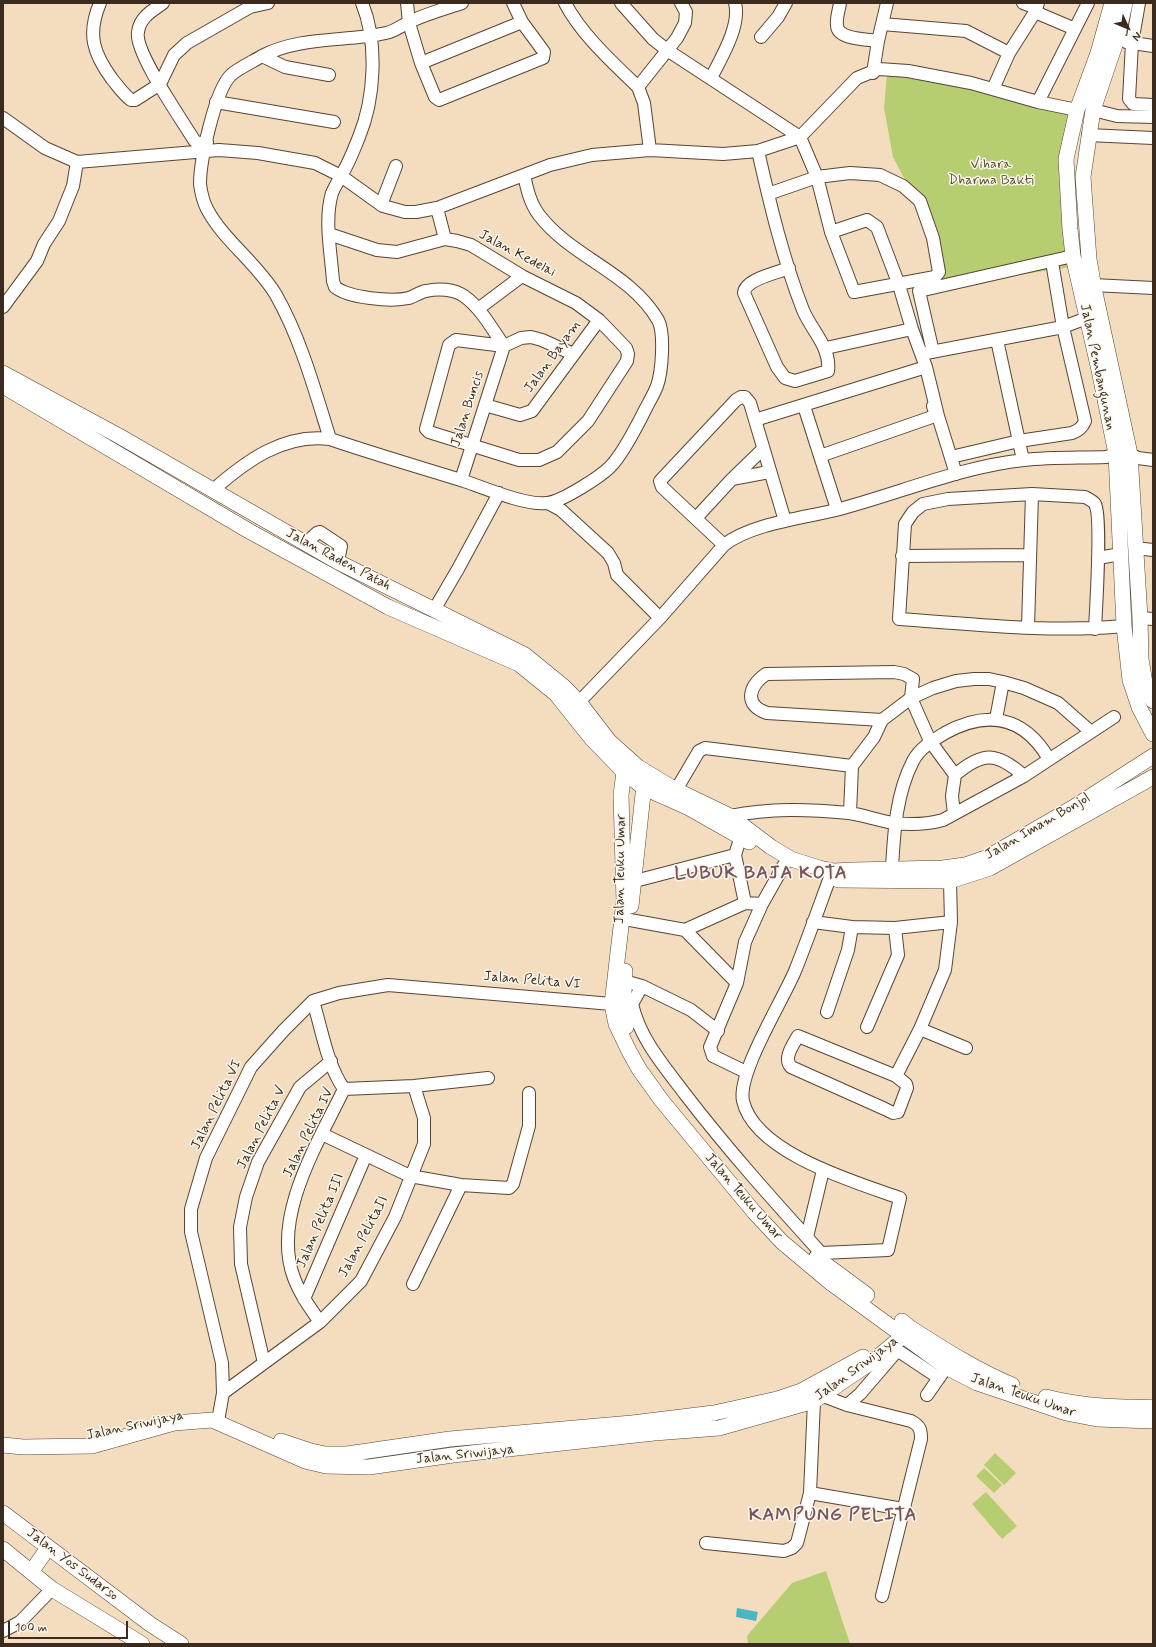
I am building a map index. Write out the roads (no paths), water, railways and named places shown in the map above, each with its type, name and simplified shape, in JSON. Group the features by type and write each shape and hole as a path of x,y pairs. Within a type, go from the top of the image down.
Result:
{"main road":[{"name":"Jalan Pembangunan","path":"1106,368 1087,318 1073,256 1066,159 1077,110 1098,53 1112,3"},
{"name":"Jalan Pembangunan","path":"1125,3 1117,39 1093,110 1088,135 1083,177 1089,259 1106,368 1123,454 1135,548 1147,619 1143,674 1145,683 1153,701"},
{"name":"Jalan Raden Patah","path":"3,373 213,490 338,562 525,655 579,702 628,767"},
{"name":"Jalan Raden Patah","path":"3,386 249,531 388,607 519,664 556,694 592,739 647,782"},
{"name":"Jalan Pembangunan","path":"1123,454 1121,554 1124,626 1130,680 1139,707 1153,734"},
{"path":"249,531 258,516"},
{"name":"Jalan Imam Bonjol","path":"647,782 676,790 730,816 771,847 791,859 819,868 834,871 892,868 943,868 965,865 988,857 1074,807 1153,756"},
{"name":"Jalan Teuku Umar","path":"628,767 621,795 624,901 612,1004 616,1024 638,1069 662,1101 754,1212 782,1242 831,1283 902,1328 994,1378 1028,1392 1062,1401 1121,1408 1153,1407"},
{"name":"Jalan Imam Bonjol","path":"647,782 741,836 784,865 829,880 950,881 990,868 1153,777"},
{"name":"Jalan Teuku Umar","path":"647,782 637,847 635,881 624,980 623,1013 630,1039 666,1093 761,1208 804,1250 818,1255 902,1328 943,1373 1066,1413 1097,1419 1153,1421"},
{"name":"Jalan Sriwijaya","path":"3,1436 19,1440 82,1438 175,1416 220,1416 284,1442 325,1454 347,1454 450,1439 501,1435 682,1424 719,1428 818,1398 874,1361 902,1328"},
{"name":"Jalan Sriwijaya","path":"220,1416 298,1458 326,1466 368,1467 453,1455 502,1451 682,1424 714,1413 777,1399 801,1391 870,1353 902,1328"},
{"name":"Jalan Sriwijaya","path":"3,1445 23,1447 92,1446 174,1423 212,1420 220,1416"},
{"path":"501,1435 502,1451"},
{"name":"Jalan Yos Sudarso","path":"3,1513 150,1624 181,1644"},
{"path":"31,1572 48,1548"},
{"name":"Jalan Yos Sudarso","path":"3,1549 52,1588 142,1644"}],"street":[{"path":"100,3 95,17 92,36 97,54 108,73 121,90 133,100 160,84 168,64 180,49 249,5 268,3"},
{"path":"163,3 143,18 137,38 141,53 197,143 235,151 315,163 341,176 381,205 405,212 416,212 437,208 550,165 592,155 650,150 723,154 758,151 800,137 857,78 873,73 879,69 908,71 993,89 1038,102 1077,110"},
{"path":"362,3 372,36 369,107 358,138 333,191 330,203 329,234 333,281 335,287 340,291 376,298 396,299 408,298 425,291 449,290 463,295 478,309 504,346"},
{"path":"407,3 409,22 421,63 435,97 439,100 542,59 545,56 544,52 522,22 518,5"},
{"path":"330,439 299,348 276,296 261,274 222,230 206,208 202,197 200,182 216,102 222,87 231,75 262,56 290,45 372,36 400,28 409,22 462,3"},
{"path":"564,3 584,30 638,88 644,103 650,150"},
{"path":"621,3 653,39 667,50 800,137 818,177 831,232 854,292 899,285 935,277 939,272 933,238 920,201 903,186 880,174 850,173 818,177 768,194"},
{"path":"638,88 677,38 685,23 686,12 681,3"},
{"path":"711,78 728,46 732,32 735,3"},
{"path":"761,37 778,17 786,3"},
{"path":"840,3 837,24 839,32 844,36 878,41"},
{"path":"873,73 878,41 887,3"},
{"path":"1023,3 1036,8 1075,29"},
{"path":"1038,102 1088,3"},
{"path":"1140,3 1132,44 1129,91 1130,102 1133,104 1153,105"},
{"path":"993,89 1009,52 1036,8"},
{"path":"421,63 522,22"},
{"path":"882,24 966,31 1009,52"},
{"path":"1117,39 1132,44 1153,46"},
{"path":"262,56 285,67 329,75"},
{"path":"216,102 334,122"},
{"path":"1093,110 1117,116 1153,117"},
{"path":"3,118 45,148 77,162 206,146"},
{"path":"1088,135 1153,138"},
{"path":"758,151 768,194 789,268 808,323 826,348 829,369 796,381 785,378 777,367 744,293 745,286 751,282 789,268"},
{"path":"3,307 37,261 44,244 59,221 73,186 77,162"},
{"path":"381,205 396,166"},
{"path":"524,175 529,197 538,214 576,250 613,274 642,298 659,322 661,342 662,356 657,385 636,428 610,466 575,492 548,504"},
{"path":"437,208 445,239"},
{"path":"831,232 854,223 867,220 877,227 899,285 912,329 927,353"},
{"name":"Jalan Kedelai","path":"329,234 377,250 396,252 445,239 471,245 522,276 570,299 599,320 626,348 628,354 627,361 588,421 556,452 539,460 519,460 472,446"},
{"path":"820,456 932,417 935,413 924,368 927,353 919,291 1073,256"},
{"path":"951,457 1019,441 1079,431 1085,421 1064,327 1052,262"},
{"path":"478,309 522,276"},
{"path":"1094,289 1153,288"},
{"path":"1094,289 1153,295"},
{"path":"927,353 1064,327 1087,318"},
{"name":"Jalan Bayam","path":"485,405 520,415 532,411 599,320"},
{"path":"826,348 912,329"},
{"path":"472,446 429,432 426,429 449,345 456,340 504,346 521,338 531,337 542,340 573,354"},
{"path":"997,340 1023,460"},
{"name":"Jalan Buncis","path":"462,480 504,346"},
{"path":"755,420 924,368"},
{"path":"924,368 956,474"},
{"path":"724,545 662,487 660,481 736,400 741,397 746,397 748,400 785,521"},
{"path":"804,406 837,509"},
{"path":"213,490 245,463 278,446 303,438 317,437 330,439 499,493 536,503 548,504 561,510 608,553 614,563 617,575 660,618"},
{"path":"696,518 732,478 763,449"},
{"path":"579,702 660,618 724,545 734,537 785,521 837,509 956,474 1023,460 1106,457 1123,454 1153,460"},
{"path":"732,478 769,472"},
{"path":"434,610 499,493"},
{"path":"1028,627 1032,494"},
{"path":"1095,628 1098,558 1097,510 1091,500 1085,497 1032,494 948,499 923,504 913,512 905,524 899,619 1028,627 1095,628 1124,626"},
{"path":"1135,548 1153,550"},
{"path":"1098,558 1121,554"},
{"path":"902,556 1030,555"},
{"path":"882,720 767,713 754,705 751,698 753,687 758,679 766,674 894,672 904,674 913,679 911,698 930,741 955,775"},
{"path":"850,813 852,766 874,737 882,720 911,698 956,681 989,679 1024,688 1058,702 1090,731"},
{"path":"996,719 1003,682"},
{"path":"730,816 772,809 850,813 894,823 930,823 943,820 1024,776 1090,731 1114,717"},
{"path":"892,868 894,823 904,783 913,761 930,741 957,726 996,719 1017,726 1035,739 1048,759"},
{"path":"676,790 699,751 705,748 852,766"},
{"path":"954,814 952,796 955,775 969,763 983,757 994,757 1012,765 1024,776"},
{"path":"741,836 735,855 745,902"},
{"path":"635,881 735,855"},
{"path":"746,1072 713,1056 710,1047 737,983 745,942 762,904 784,865"},
{"path":"642,986 632,1004 636,1019 646,1039 716,1136 762,1190 807,1237 818,1255 888,1250 900,1198 822,1170 787,1151 769,1138 751,1118 743,1102 742,1092 746,1072 795,971 829,880"},
{"path":"896,1076 920,1029 945,970 951,922 950,881"},
{"path":"685,930 745,902 762,904"},
{"path":"630,920 685,930 737,983"},
{"path":"813,922 852,927 895,928 951,922"},
{"path":"827,1012 848,950 852,927"},
{"path":"867,1027 898,955 895,928"},
{"path":"624,980 642,986 691,1010 718,1031"},
{"name":"Jalan Pelita VI","path":"220,1416 223,1393 220,1356 191,1232 191,1208 206,1158 251,1067 284,1030 313,1002 339,993 388,985 612,1004"},
{"path":"313,1002 331,1061 339,1082 344,1089"},
{"path":"920,1029 966,1048"},
{"path":"798,1036 896,1076 907,1086 897,1113 884,1109 791,1067 787,1063 787,1057 798,1036"},
{"name":"Jalan Pelita V","path":"264,1363 241,1264 240,1227 246,1197 258,1162 300,1087 331,1061"},
{"name":"Jalan Pelita IV","path":"320,1322 304,1299 294,1277 290,1256 288,1226 291,1208 300,1185 322,1134 344,1089 414,1086 488,1078"},
{"name":"Jalan PelitaII","path":"223,1393 320,1322 361,1281 395,1217 424,1144 426,1129 414,1086"},
{"path":"322,1134 410,1176 461,1185 506,1188 513,1184 529,1126 530,1093"},
{"name":"Jalan Pelita III","path":"304,1299 366,1155"},
{"path":"807,1237 822,1170"},
{"path":"413,1284 461,1185"},
{"path":"847,1405 860,1394 896,1352 900,1352 943,1373 926,1394"},
{"path":"706,1543 784,1551 792,1548 797,1543 810,1493 818,1398 911,1421 917,1424 922,1430 921,1439 882,1596"},
{"path":"810,1493 903,1509"},
{"path":"3,1632 20,1622 52,1588"}],"water":[{"path":"737,1608 758,1612 756,1621 736,1617"}],"district":[{"name":"LUBUK BAJA KOTA","path":"761,874"},
{"name":"KAMPUNG PELITA","path":"833,1516"}],"park label":[{"name":"Vihara Dharma Bakti","path":"991,174"}]}
